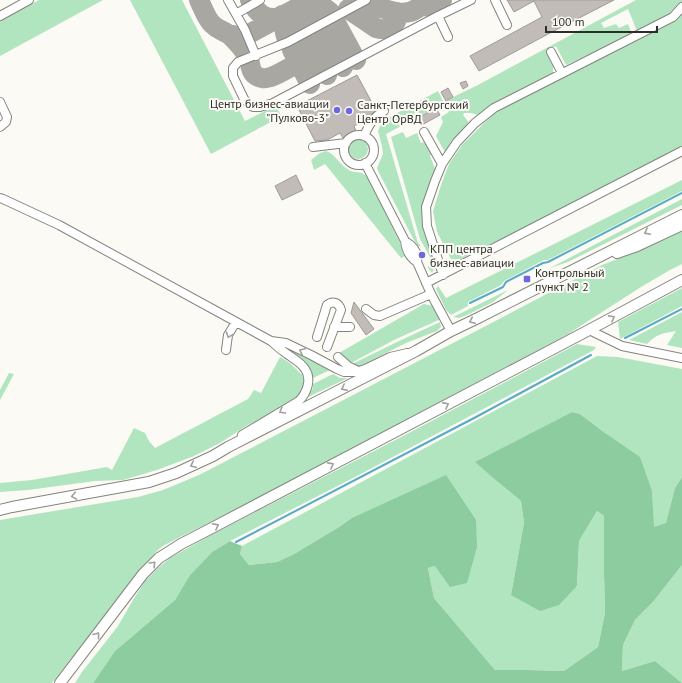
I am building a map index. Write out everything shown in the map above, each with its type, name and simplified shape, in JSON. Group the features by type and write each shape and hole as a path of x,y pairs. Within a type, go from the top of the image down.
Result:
{"main road":[{"path":"0,510 149,482 176,473 213,456 416,351 451,331 476,320 682,215"},
{"path":"576,268 637,246 682,225"},
{"path":"60,683 143,574 159,558 169,551 682,280"}],"street":[{"path":"0,16 29,0"},
{"path":"228,0 256,56"},
{"path":"236,14 260,0"},
{"path":"366,0 288,42 238,62 233,68 233,76 244,99 254,107 260,107 273,103 471,0"},
{"path":"495,0 508,24"},
{"path":"443,275 427,226 426,206 442,164 457,142 475,123 494,108 672,17 682,7"},
{"path":"438,16 448,37"},
{"path":"551,52 562,73"},
{"path":"0,102 7,117 6,122 0,127"},
{"path":"364,136 370,123 379,113 384,110"},
{"path":"424,132 442,164"},
{"path":"357,135 364,136 370,139 374,153 371,159 358,165 351,162 346,157 344,150 346,143 350,138 357,135"},
{"path":"313,148 346,143"},
{"path":"426,283 682,152"},
{"path":"365,163 405,241 406,249 412,259 417,262 431,294 451,331"},
{"path":"0,198 58,225 270,341 286,344 311,355 337,370 344,372 365,370 390,357 416,351"},
{"path":"366,309 374,315 380,316 431,294"},
{"path":"317,337 327,305 334,302 338,304 341,310 327,347"},
{"path":"226,350 228,335 236,322"},
{"path":"334,327 350,327"},
{"path":"589,330 622,346 682,358"},
{"path":"228,447 242,435 299,401 304,395 308,385 307,373 286,344"},
{"path":"338,357 348,366 359,371"},
{"path":"0,504 12,507"}],"green space":[{"path":"39,0 103,0 0,56 0,21"},
{"path":"130,0 182,0 245,121 275,106 282,116 211,154"},
{"path":"636,0 682,0 682,5 669,16 637,31 628,9 601,23 604,28 616,24 619,28 628,24 632,34 566,65 556,46 546,53 553,66 553,73 495,102 481,116 471,113 464,113 463,115 470,125 447,156 436,136 443,122 441,117 449,112 444,103"},
{"path":"682,13 682,148 453,263 437,232 433,211 449,164 462,145 497,110 674,22"},
{"path":"438,91 444,103 386,134 418,243 421,246 417,246 377,168 383,154 378,131 386,119"},
{"path":"403,132 406,138 417,133 421,143 427,141 432,153 430,156 436,171 424,209 436,265 432,273 428,268 430,257 420,239 391,137"},
{"path":"358,139 365,142 368,149 365,156 358,159 351,156 348,149 351,142"},
{"path":"326,151 349,170 362,173 367,176 406,255 402,258 325,164 314,170 311,160 320,153"},
{"path":"682,180 682,191 504,281 501,285 468,302 468,306 451,315 446,310 436,289 438,286 446,298"},
{"path":"682,199 682,205 568,262 550,268"},
{"path":"682,229 682,264 641,287 568,334 282,486 163,546 142,568 52,683 0,683 0,520 138,497 163,490 199,475 602,265 638,251"},
{"path":"682,288 682,306 620,339 618,322"},
{"path":"508,290 493,302 467,315 459,318 453,317"},
{"path":"424,304 433,306 441,319 396,339 349,364 339,353"},
{"path":"682,312 682,348 667,345 676,331 657,336 647,344 629,340"},
{"path":"440,322 441,327 437,331 406,343 358,367 352,364 397,342"},
{"path":"577,344 596,347 594,350 357,476 230,541 212,552 190,575 175,600 115,651 93,683 75,683 118,626 145,581 170,558 213,534"},
{"path":"289,348 330,370 313,378 308,365 288,351"},
{"path":"597,356 618,357 682,369 682,477 675,488 666,524 653,528 652,491 605,433 580,414 572,412 476,462 521,501 524,523 511,595 577,587 579,541 597,511 604,516 605,613 598,647 564,671 495,670 434,598 428,568 435,566 467,583 352,518 294,554 277,562 249,565 240,554 242,546"},
{"path":"280,357 304,375 306,383 303,392 294,401 246,426 220,443 194,456 157,470 123,480 95,481 28,490 0,492 0,483 32,480 107,467 112,470 134,428 145,433 155,448 248,399 254,390 261,393"},
{"path":"9,373 14,374 0,400 0,390"},
{"path":"333,374 340,378 348,378 308,397 313,388 313,384"},
{"path":"572,412 580,414 640,457 652,491 654,527 666,523 675,488 682,477 682,565 653,602 635,620 623,645 622,671 655,661 682,683 93,683 115,651 175,600 190,575 212,552 230,541 242,546 240,554 249,565 277,562 294,554 352,518 446,475 476,520 477,547 467,583 450,587 435,566 428,568 434,598 495,670 564,671 598,647 605,613 604,516 597,511 579,541 577,586 559,605 540,611 511,595 524,523 521,501 475,462"},
{"path":"682,565 682,683 655,661 622,671 623,645 635,620 653,602"}],"building":[{"path":"507,0 614,0 479,71 470,56 542,17 534,1 514,12"},
{"name":"Центр бизнес-авиации \"Пулково-3\"","path":"357,75 376,110 367,119 354,126 357,134 348,138 343,138 340,133 327,140 315,141 297,106"},
{"path":"466,81 468,86 463,89 460,83"},
{"path":"448,88 453,97 446,101 441,92"},
{"path":"436,108 440,115 420,126 416,119"},
{"path":"296,175 303,190 282,200 275,186"},
{"path":"354,302 374,329 366,335 351,313"}],"waterway":[{"path":"470,303 503,287 506,282 682,193"},
{"path":"625,338 682,309"},
{"path":"236,542 476,417 591,355"}],"taxiway":[{"path":"199,0 210,22 218,29 230,35 248,57 254,74 262,78 273,76 301,61 308,52 309,39"},
{"path":"250,0 256,9 266,17 275,18 281,17 282,15"},
{"path":"363,0 387,10 404,13 419,7 424,0"},
{"path":"422,4 424,6 429,6 442,0"},
{"path":"327,75 308,40 302,25 302,15 308,3 320,5 330,12 356,60"},
{"path":"228,34 237,36 247,35 295,9"},
{"path":"288,42 284,28 288,16 295,9 312,13 317,16 343,67"},
{"path":"348,9 376,28 380,29 385,29 392,26 396,21 397,12"},
{"path":"292,50 310,84"}],"place":[{"name":"Центр бизнес-авиации \"Пулково-3\"","path":"337,110"},
{"name":"Санкт-Петербургский Центр ОрВД","path":"349,111"},
{"name":"КПП центра бизнес-авиации","path":"422,255"},
{"name":"Контрольный пункт № 2","path":"527,279"}]}
